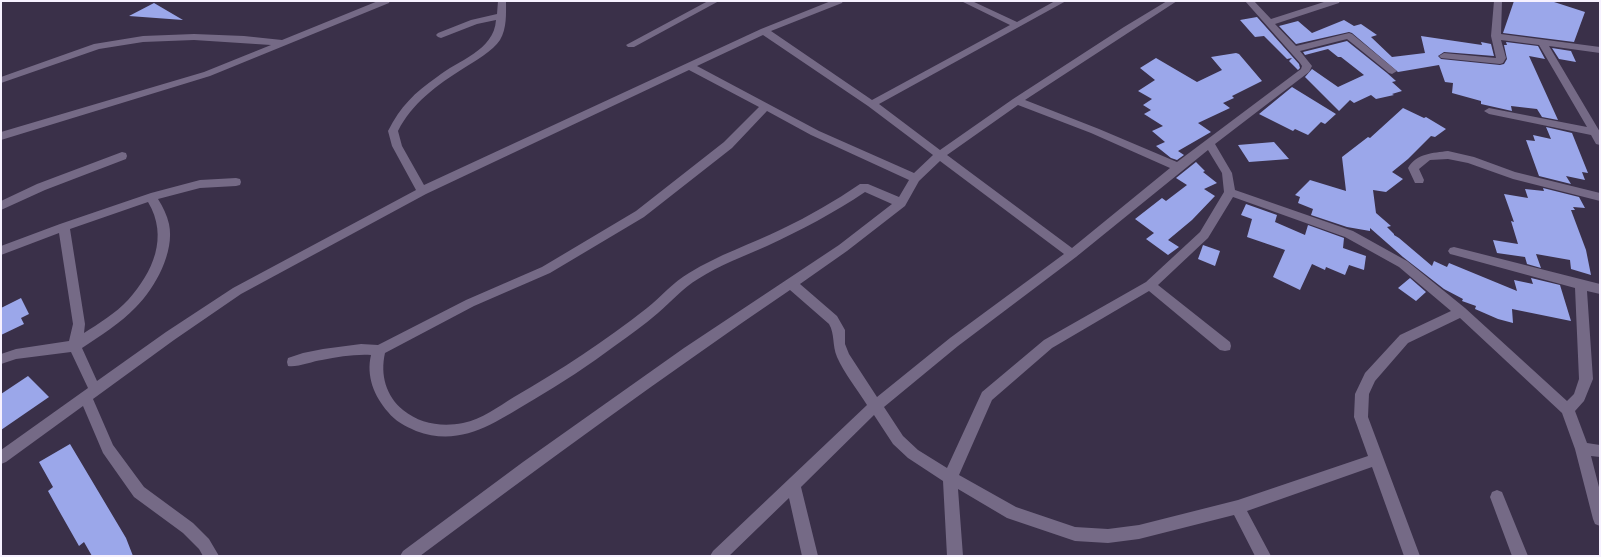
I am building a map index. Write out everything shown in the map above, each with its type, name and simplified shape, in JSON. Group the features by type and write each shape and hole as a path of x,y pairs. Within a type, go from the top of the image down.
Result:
{"street":[{"path":"1,136 207,74 386,1"},
{"path":"422,191 397,146 393,131 401,115 420,95 441,78 478,55 494,40 500,29 502,1"},
{"path":"631,45 715,1"},
{"path":"1,458 170,336 237,291 422,191 764,31 839,1"},
{"path":"965,1 1017,25"},
{"path":"872,104 1062,1"},
{"path":"408,556 528,467 682,357 792,284 843,248 901,203 915,178 940,155 1017,101 1127,29 1173,1"},
{"path":"718,556 875,406 954,342 1072,254 1178,167 1306,70 1304,61 1248,1"},
{"path":"1268,23 1336,1"},
{"path":"1444,56 1500,61 1501,58 1496,36 1498,1"},
{"path":"441,35 474,22 500,16"},
{"path":"764,31 872,104 1072,254"},
{"path":"1293,50 1349,36 1392,71"},
{"path":"1496,36 1600,50"},
{"path":"1,80 97,46 143,39 194,37 244,39 284,43"},
{"path":"1542,42 1600,141"},
{"path":"689,66 816,133 915,178"},
{"path":"1017,101 1095,131 1178,167"},
{"path":"292,362 323,354 361,349 379,350 470,303 546,270 633,218 728,145 765,107"},
{"path":"1489,111 1594,132"},
{"path":"955,556 950,478 987,396 1048,344 1150,285 1204,235 1230,192 1228,173 1210,144"},
{"path":"1419,180 1413,168 1427,157 1448,155 1470,160 1513,175 1600,197"},
{"path":"1,206 41,187 122,156"},
{"path":"1,251 64,227 151,198 200,184 236,182"},
{"path":"379,350 375,363 377,382 382,395 394,412 408,422 422,426 439,430 463,429 483,423 564,376 601,351 697,274 825,212 864,187 901,203"},
{"path":"1230,192 1349,234 1403,264 1461,312 1568,410 1582,449 1600,519"},
{"path":"1,359 16,354 75,346 103,327 132,304 154,274 163,250 164,226 160,212 151,198"},
{"path":"64,227 79,324 75,346 108,449 139,492 188,528 204,544 211,556"},
{"path":"1454,251 1600,289"},
{"path":"792,284 833,320 839,330 839,344 843,356 898,440 913,454 950,478 1012,513 1075,534 1108,536 1139,532 1238,507 1377,459"},
{"path":"1150,285 1226,346"},
{"path":"1568,410 1579,397 1586,379 1581,285"},
{"path":"1412,556 1361,417 1362,394 1370,377 1404,339 1461,312"},
{"path":"1582,449 1600,451"},
{"path":"793,485 810,556"},
{"path":"1497,497 1520,556"},
{"path":"1238,507 1263,556"}],"building":[{"path":"1514,1 1551,1 1585,12 1574,42 1503,33"},
{"path":"154,3 183,20 129,16"},
{"path":"1257,17 1299,64 1300,68 1298,70 1289,61 1292,58 1287,59 1264,36 1255,37 1240,20"},
{"path":"1344,20 1354,26 1361,24 1377,35 1371,37 1392,57 1425,53 1421,36 1482,45 1481,42 1491,44 1494,56 1444,52 1438,56 1441,59 1500,65 1504,64 1507,59 1504,45 1507,45 1506,42 1538,46 1545,59 1529,56 1558,120 1542,117 1537,109 1511,106 1512,111 1481,104 1481,101 1452,93 1453,83 1445,82 1439,65 1398,72 1352,33 1349,32 1296,44 1279,26 1298,21 1312,33"},
{"path":"1347,41 1396,81 1392,82 1402,91 1392,94 1394,95 1376,99 1371,95 1354,103 1350,100 1339,111 1305,77 1312,69 1338,87 1364,75 1328,49 1305,55 1303,52"},
{"path":"1552,48 1571,51 1576,62 1559,59"},
{"path":"1236,53 1239,54 1262,81 1232,96 1234,98 1223,103 1230,108 1198,123 1211,132 1178,151 1184,155 1177,160 1171,158 1156,146 1165,142 1152,131 1163,126 1144,114 1151,110 1143,105 1152,99 1138,91 1155,80 1140,68 1156,58 1197,82 1222,70 1211,57"},
{"path":"1292,87 1336,114 1325,124 1321,122 1308,135 1295,129 1293,131 1259,114"},
{"path":"1403,108 1424,118 1426,117 1446,129 1435,137 1431,136 1408,159 1392,172 1403,179 1386,192 1373,190 1376,213 1391,226 1387,227 1394,235 1432,266 1434,261 1447,267 1449,263 1517,291 1514,280 1533,284 1531,278 1560,285 1571,321 1512,309 1513,323 1498,319 1475,309 1476,306 1462,301 1463,299 1444,289 1403,257 1370,228 1370,231 1347,227 1311,215 1313,209 1298,203 1300,197 1295,195 1310,180 1346,191 1342,157 1368,137 1370,138"},
{"path":"1546,127 1572,133 1588,173 1582,172 1585,180 1566,176 1571,184 1539,176 1526,140 1535,141 1533,135 1551,139"},
{"path":"1274,142 1289,159 1249,162 1238,145"},
{"path":"1196,162 1205,171 1203,172 1217,183 1204,189 1215,196 1192,220 1168,240 1179,247 1168,255 1146,239 1154,233 1135,219 1162,198 1166,201 1187,185 1176,178"},
{"path":"1543,188 1579,197 1585,208 1573,207 1575,210 1571,210 1586,250 1591,275 1571,269 1570,260 1536,254 1541,268 1527,264 1525,257 1497,253 1493,240 1518,244 1511,221 1514,222 1504,194 1528,198 1525,189 1544,191"},
{"path":"1246,204 1277,215 1275,222 1305,235 1308,225 1344,238 1343,248 1366,256 1364,270 1349,265 1345,275 1326,267 1325,270 1312,264 1300,290 1273,277 1285,250 1247,237 1252,219 1241,215"},
{"path":"1203,245 1220,251 1215,266 1198,259"},
{"path":"1410,278 1426,292 1416,301 1398,288"},
{"path":"21,298 29,314 21,318 24,324 1,335 1,308"},
{"path":"28,376 49,397 1,430 1,394"},
{"path":"70,444 126,538 133,556 92,556 84,542 79,546 58,509 48,491 53,487 39,462"}]}
